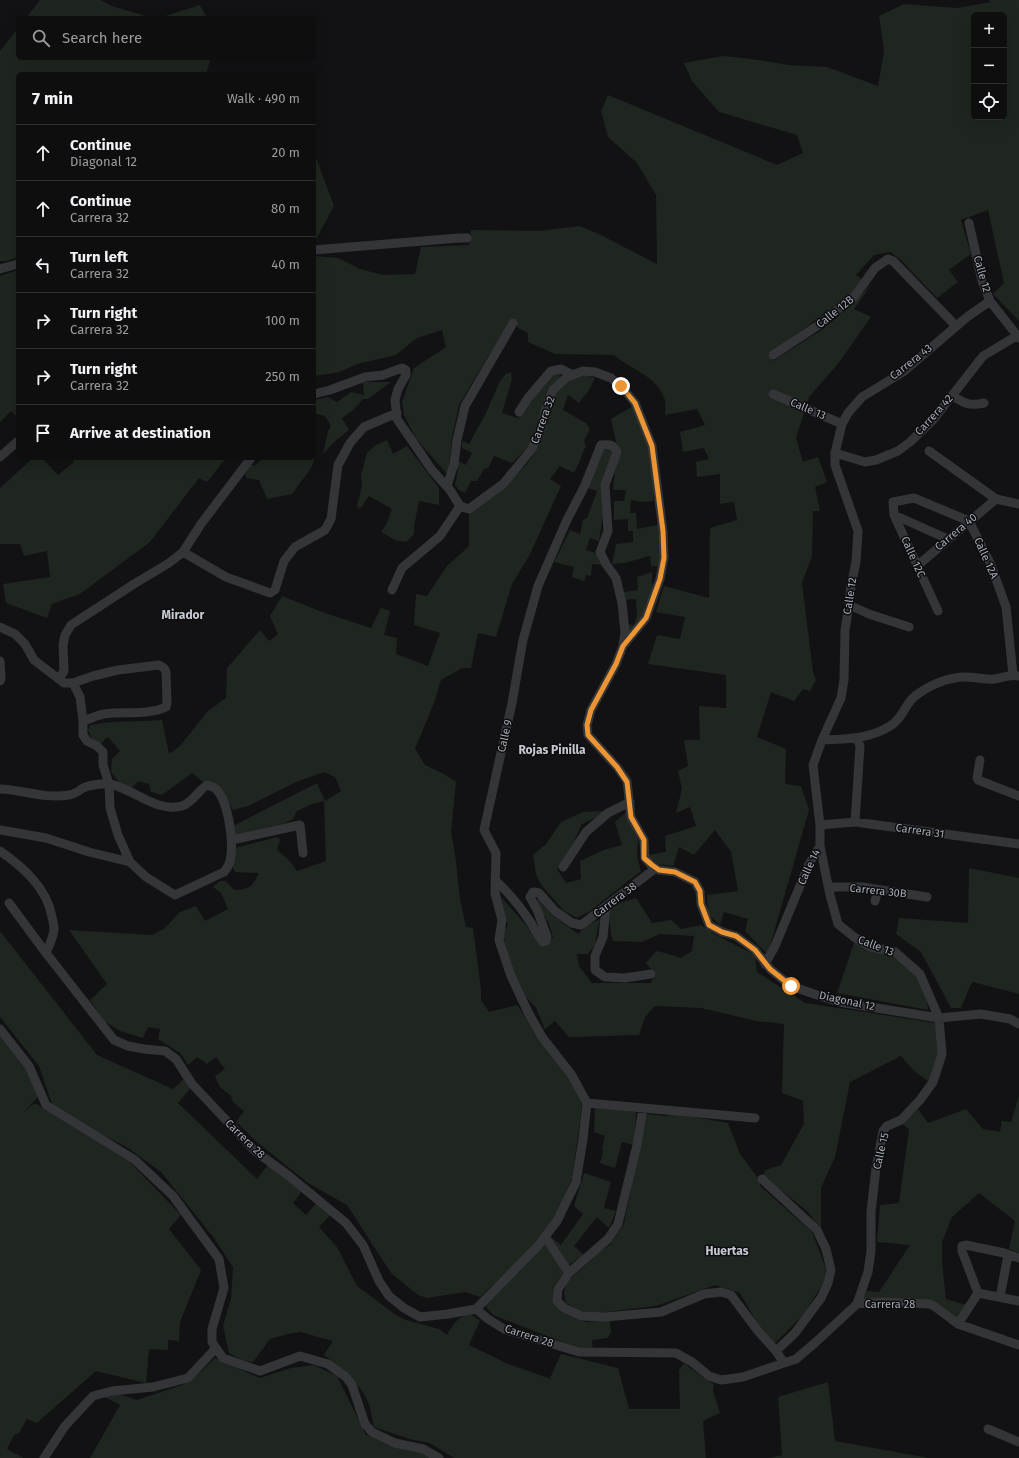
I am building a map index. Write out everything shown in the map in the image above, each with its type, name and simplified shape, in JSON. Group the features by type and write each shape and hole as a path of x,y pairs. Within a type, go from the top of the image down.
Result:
{"street":[{"name":"Calle 12","path":"969,224 982,281 990,301 1018,337"},
{"path":"316,250 467,238"},
{"name":"Calle 12B","path":"773,355 820,324 854,297 875,268 888,259 893,262 956,326"},
{"path":"0,269 16,265"},
{"name":"Carrera 43","path":"835,453 842,424 848,413 862,397 903,372 956,326 977,309 990,301"},
{"path":"448,486 454,464 457,440 465,406 513,323"},
{"name":"Carrera 42","path":"835,453 865,462 876,460 898,451 910,442 933,420 953,396 982,356 1018,337"},
{"path":"316,394 365,377 383,375 402,368 406,370 406,375 398,390 395,400 397,419 432,470 448,486 460,506 440,536 402,568 392,590"},
{"path":"519,412 528,398 551,371 561,369 573,375"},
{"name":"Carrera 32","path":"460,506 470,509 503,484 532,449 541,428 546,408 553,390 567,377 583,371 595,372 611,378 621,386 635,403 652,446 663,531 664,558 660,579 646,618 623,646 616,664 591,710 587,725 588,735 617,767 627,782 631,817 644,840 644,858 656,868"},
{"name":"Calle 13","path":"773,394 842,424"},
{"path":"953,396 964,403 975,405 984,403"},
{"path":"183,552 226,577 270,593 275,590 284,561 295,547 325,530 331,519 338,465 350,443 364,427 396,413"},
{"path":"0,457 16,444"},
{"name":"Calle 9","path":"587,1103 571,1074 542,1037 510,976 498,940 502,920 495,893 496,853 484,830 512,703 523,640 538,586 563,529 585,485 601,445 609,444 614,446 617,452 605,485 608,531 600,552 616,578 622,602 625,632 623,646"},
{"path":"929,451 996,499 1019,504"},
{"name":"Calle 12","path":"822,740 841,698 844,680 845,630 856,562 858,531 835,465 835,453"},
{"path":"59,679 64,671 64,635 71,625 170,563 183,552 201,524 249,460"},
{"name":"Calle 12C","path":"938,611 894,515 893,502 914,498 969,522"},
{"name":"Carrera 40","path":"917,566 996,499"},
{"path":"894,515 948,539"},
{"name":"Calle 12A","path":"969,522 991,565 1006,607 1016,676"},
{"path":"849,605 869,614 909,628"},
{"path":"0,627 15,634 25,644 34,660 64,683 73,683 118,670 159,665 164,668 166,672 166,707 134,714 104,714 83,721"},
{"path":"0,662 0,681"},
{"path":"822,740 857,738 872,734 891,726 903,713 914,697 931,686 949,679 966,677 992,679 1016,676"},
{"path":"0,788 14,789 32,794 50,796 70,795 85,788 109,784 126,790 159,806 174,807 182,806 189,802 202,788 207,785 215,788 222,798 232,840 228,867 224,872 175,895 146,877 130,862 118,836 110,808 109,784 103,765 103,752 97,746 87,741 83,735 80,697 73,683"},
{"path":"856,822 860,746 857,738"},
{"name":"Calle 14","path":"765,964 775,946 809,864 820,846 820,825 813,765 822,740"},
{"path":"980,760 978,780 1019,796"},
{"path":"563,867 586,832 608,813 630,802"},
{"name":"Carrera 31","path":"820,825 856,822 1019,843"},
{"path":"232,840 300,825 303,853"},
{"path":"0,830 46,838 89,852 130,862"},
{"name":"Calle 13","path":"820,846 833,911 838,924 854,937 872,947 895,952 920,974 939,1018"},
{"path":"0,851 19,865 36,884 50,906 54,929 51,942 46,953"},
{"path":"656,868 659,870 675,872 695,882 700,891 701,904 709,925 722,932 736,936 755,950 765,964"},
{"name":"Carrera 38","path":"495,880 506,890 531,923 543,942 546,941 547,937 538,912 530,897 533,892 539,892 555,911 572,923 581,925 656,868"},
{"name":"Carrera 30B","path":"829,888 862,887 927,897"},
{"path":"875,901 878,890"},
{"name":"Carrera 28","path":"9,903 114,1040 128,1046 165,1051 176,1059 192,1084 255,1151 289,1176 346,1223 363,1245 379,1281 389,1296 404,1308 420,1317 476,1309 504,1329 578,1352 676,1353 692,1362 710,1376 721,1380 743,1377 796,1359 857,1304 876,1302 930,1304 958,1324 1019,1344"},
{"path":"606,906 603,937 595,956 595,970 605,977 625,978 651,974"},
{"name":"Diagonal 12","path":"765,964 791,986 839,1002 939,1018 981,1014 1010,1019 1019,1024"},
{"name":"Calle 15","path":"857,1304 868,1272 871,1251 871,1212 876,1168 883,1131 887,1126 901,1120 920,1100 933,1082 942,1054 939,1018"},
{"path":"0,1029 29,1066 46,1105 135,1160 173,1196 219,1259 224,1288 212,1329 212,1342 223,1358 260,1371 300,1356 328,1364 346,1377 352,1385 365,1424 372,1432 395,1443 423,1450 439,1458"},
{"path":"476,1309 537,1248 557,1221 576,1182 587,1103 755,1118"},
{"path":"643,1108 637,1145 618,1224 608,1239 569,1273 558,1289 558,1301 564,1308 582,1316 605,1316 661,1312 704,1294 721,1292 731,1295 784,1363"},
{"path":"762,1179 817,1230 826,1249 831,1270 828,1283 821,1298 795,1333 776,1351"},
{"path":"545,1237 569,1273"},
{"path":"978,1293 962,1251 962,1246 966,1245 1019,1258"},
{"path":"1000,1297 1008,1255"},
{"path":"978,1293 1019,1300"},
{"path":"958,1324 978,1293"},
{"path":"44,1458 65,1426 93,1396 112,1391 153,1387 188,1378 216,1348"},
{"path":"988,1429 1019,1442"}],"shaded area":[{"path":"40,0 100,0 112,6 145,16 28,16"},
{"path":"989,0 1019,0 1019,321 993,294 1004,283 988,210 961,220 971,254 949,270 958,282 937,298 900,259 890,252 874,255 856,275 862,279 849,298 836,305 769,354 773,361 823,329 854,303 873,282 854,309 871,317 837,365 809,397 796,438 803,462 818,457 827,482 815,487 820,511 813,511 812,556 802,583 813,672 816,680 810,691 803,689 794,701 771,692 757,737 786,749 785,784 801,786 809,810 768,953 765,952 745,931 748,919 724,912 720,925 708,914 707,895 738,891 731,852 715,830 694,855 679,847 673,866 656,864 648,855 666,852 665,836 696,826 690,807 676,813 682,789 678,771 688,766 684,740 700,740 699,706 726,708 726,675 648,664 657,635 680,639 685,617 656,612 664,586 709,598 710,528 737,520 734,502 720,504 720,474 697,477 696,462 709,459 704,448 683,452 680,432 705,425 697,409 665,415 665,400 656,385 643,374 614,355 555,354 528,342 528,333 518,328 514,320 508,323 459,405 452,437 448,475 416,439 404,415 402,402 414,368 446,347 442,330 417,338 396,355 357,364 340,372 316,376 316,256 338,258 360,269 383,275 415,274 421,247 469,245 471,230 539,231 580,226 601,235 657,264 656,195 637,163 608,137 601,111 608,95 777,165 803,153 797,135 719,112 692,81 684,63 723,56 788,65 827,67 878,86 884,51 879,16 904,4 957,8 991,2"},
{"path":"200,5 206,16 165,16"},
{"path":"16,31 16,60 210,60 207,72 16,72 16,258 7,261 0,261 0,51"},
{"path":"316,157 334,206 316,239"},
{"path":"16,271 16,416 11,411 0,422 0,276"},
{"path":"556,371 561,376 549,391 535,434 529,446 512,463 494,456 488,468 484,469 477,481 471,481 465,493 459,490 455,485 458,470 456,460 466,465 472,453 462,448 462,441 469,444 485,415 500,381 506,374 511,372 512,379 502,413 518,418 533,394"},
{"path":"585,375 595,378 589,390 579,403 568,395 563,410 586,423 590,429 584,441 586,446 580,461 574,473 560,466 550,479 561,486 530,554 512,584 496,637 478,633 471,668 462,668 441,680 434,703 415,749 425,765 444,774 456,782 451,832 460,898 466,927 473,928 481,1000 489,1012 517,1005 568,1077 582,1103 572,1178 557,1215 525,1255 480,1297 465,1292 427,1298 418,1295 391,1273 347,1205 308,1183 258,1143 236,1122 244,1111 233,1102 231,1096 220,1087 215,1076 225,1069 216,1057 207,1064 197,1057 188,1065 180,1053 158,1039 160,1029 148,1027 143,1038 120,1031 104,1021 90,1000 107,984 69,930 152,935 165,928 180,912 196,906 205,921 228,909 221,893 213,887 220,881 226,881 234,890 244,889 252,884 259,873 235,872 233,868 231,849 277,837 280,839 277,850 288,859 297,871 326,861 324,801 312,804 297,811 293,819 283,824 235,835 233,826 317,783 325,801 341,791 335,777 324,772 296,782 248,806 233,810 219,787 203,782 192,773 162,795 151,792 149,784 138,781 130,790 124,788 111,772 112,759 120,751 108,737 99,745 93,741 88,730 90,725 99,723 162,720 169,754 179,747 208,711 226,698 227,668 260,630 269,641 278,634 270,616 282,596 325,613 371,628 381,608 390,611 384,635 397,638 396,654 428,666 440,633 414,625 416,594 427,596 447,566 469,546 469,513 498,493 526,465 535,453 542,438 548,415 557,392 568,381"},
{"path":"363,382 391,382 368,399 363,399 352,411 342,418 349,430 333,443 323,454 328,431 331,426 325,416 316,414 316,400 328,397 337,402 351,392 364,395"},
{"path":"633,406 650,446 654,486 653,501 641,502 631,500 630,513 636,513 637,529 658,525 662,559 660,566 651,566 650,556 625,563 612,564 616,544 633,542 633,531 628,531 628,519 614,520 614,501 624,501 626,490 613,490 617,446 611,419"},
{"path":"387,440 393,454 407,446 439,488 439,505 419,501 414,534 406,542 395,540 381,532 386,525 392,509 369,496 360,509 357,506 362,485 361,475 367,453 376,445"},
{"path":"609,447 613,450 599,541 590,538 586,550 599,554 603,565 592,564 591,576 586,575 584,581 572,577 574,567 554,562 570,530 580,534 583,520 587,518 597,491 587,488 602,448"},
{"path":"31,460 44,460 58,475 74,462 72,460 224,460 207,482 199,478 150,542 80,594 52,604 47,618 6,603 3,584 50,577 47,551 24,556 20,544 0,544 0,488"},
{"path":"261,460 314,460 311,468 292,494 267,499 259,480 247,478 245,475 249,465 255,465"},
{"path":"652,572 652,593 639,624 625,641 627,624 634,625 637,616 636,599 624,600 624,592 638,590 637,577"},
{"path":"603,811 601,815 582,824 566,858 557,869 566,883 581,879 580,861 604,850 622,845 615,822 626,812 638,840 637,857 641,871 590,911 577,918 564,911 541,885 536,874 533,855 546,844 561,822 583,812"},
{"path":"969,868 1019,878 1019,994 973,982 961,1008 951,1008 921,952 896,934 899,918 968,923"},
{"path":"499,895 527,926 538,943 545,947 553,937 549,924 537,902 538,896 551,914 578,934 587,925 600,919 595,945 588,954 577,954 579,966 592,983 651,983 655,974 646,963 656,951 681,958 692,951 694,936 660,934 642,942 613,941 608,910 620,903 636,898 652,923 671,920 681,929 701,925 716,935 755,955 757,972 805,1003 936,1023 938,1054 929,1082 914,1071 901,1056 850,1082 835,1157 821,1188 821,1230 807,1211 763,1176 765,1170 781,1165 804,1124 803,1101 782,1093 784,1024 757,1021 701,1008 655,1006 645,1017 639,1035 569,1037 555,1021 545,1029 536,1008 523,994 513,971 503,932 508,925"},
{"path":"0,931 97,1055 173,1089 184,1079 190,1089 178,1103 257,1179 268,1165 303,1190 293,1203 306,1215 319,1200 333,1212 319,1227 337,1247 357,1286 396,1315 406,1320 439,1329 447,1335 459,1319 471,1314 480,1321 469,1345 506,1363 551,1379 550,1378 561,1354 618,1368 629,1409 680,1409 679,1370 684,1363 714,1384 713,1391 720,1413 703,1421 706,1458 454,1458 430,1443 413,1440 374,1427 369,1405 360,1388 343,1370 324,1355 333,1341 300,1332 270,1339 253,1362 242,1360 229,1353 223,1326 231,1299 233,1267 214,1238 161,1172 125,1146 96,1132 52,1104 39,1066 0,1017"},
{"path":"855,940 890,955 919,975 927,1001 928,1010 837,993"},
{"path":"0,1035 27,1070 39,1096 24,1112 35,1103 131,1163 181,1215 169,1229 201,1270 180,1322 179,1341 168,1340 168,1350 149,1349 146,1383 96,1371 37,1423 27,1419 19,1433 14,1435 7,1449 24,1458 0,1458"},
{"path":"1019,1096 1019,1253 1009,1249 1015,1221 979,1193 952,1217 942,1242 942,1261 946,1299 966,1305 955,1320 934,1302 862,1301 867,1291 879,1292 910,1245 877,1242 880,1205 899,1203 909,1129 902,1124 918,1109 928,1123 966,1109 983,1129 1000,1132 1002,1121 1011,1122"},
{"path":"595,1107 636,1112 634,1145 622,1142 615,1168 600,1163 605,1136 594,1132"},
{"path":"646,1114 665,1116 677,1114 728,1123 740,1154 760,1181 760,1186 812,1232 826,1269 825,1280 804,1314 774,1344 764,1335 740,1293 715,1285 656,1306 589,1314 566,1303 564,1293 566,1283 602,1250 610,1245 624,1224"},
{"path":"584,1173 611,1182 604,1208 616,1211 609,1228 597,1217 574,1246 584,1255 567,1266 549,1239 551,1237 561,1245 583,1214 574,1206"},
{"path":"544,1244 564,1272 553,1287 555,1304 564,1311 586,1322 610,1320 611,1332 608,1338 592,1340 593,1352 562,1342 493,1315 484,1302"},
{"path":"215,1358 260,1378 291,1368 314,1365 337,1376 366,1435 436,1458 90,1458 120,1405 101,1395 122,1395 137,1400 182,1385 194,1378"},
{"path":"828,1382 835,1441 929,1458 770,1458 782,1455 778,1397"}],"district":[{"name":"Mirador","path":"183,615"},
{"name":"Rojas Pinilla","path":"552,750"},
{"name":"Huertas","path":"727,1251"}],"route":[{"path":"621,386 635,403 652,446 663,531 664,558 660,579 646,618 623,646 616,664 591,710 587,725 588,735 617,767 627,782 631,817 644,840 644,858 659,870 675,872 695,882 700,891 701,904 709,925 722,932 736,936 755,950 770,969 791,986"}]}
